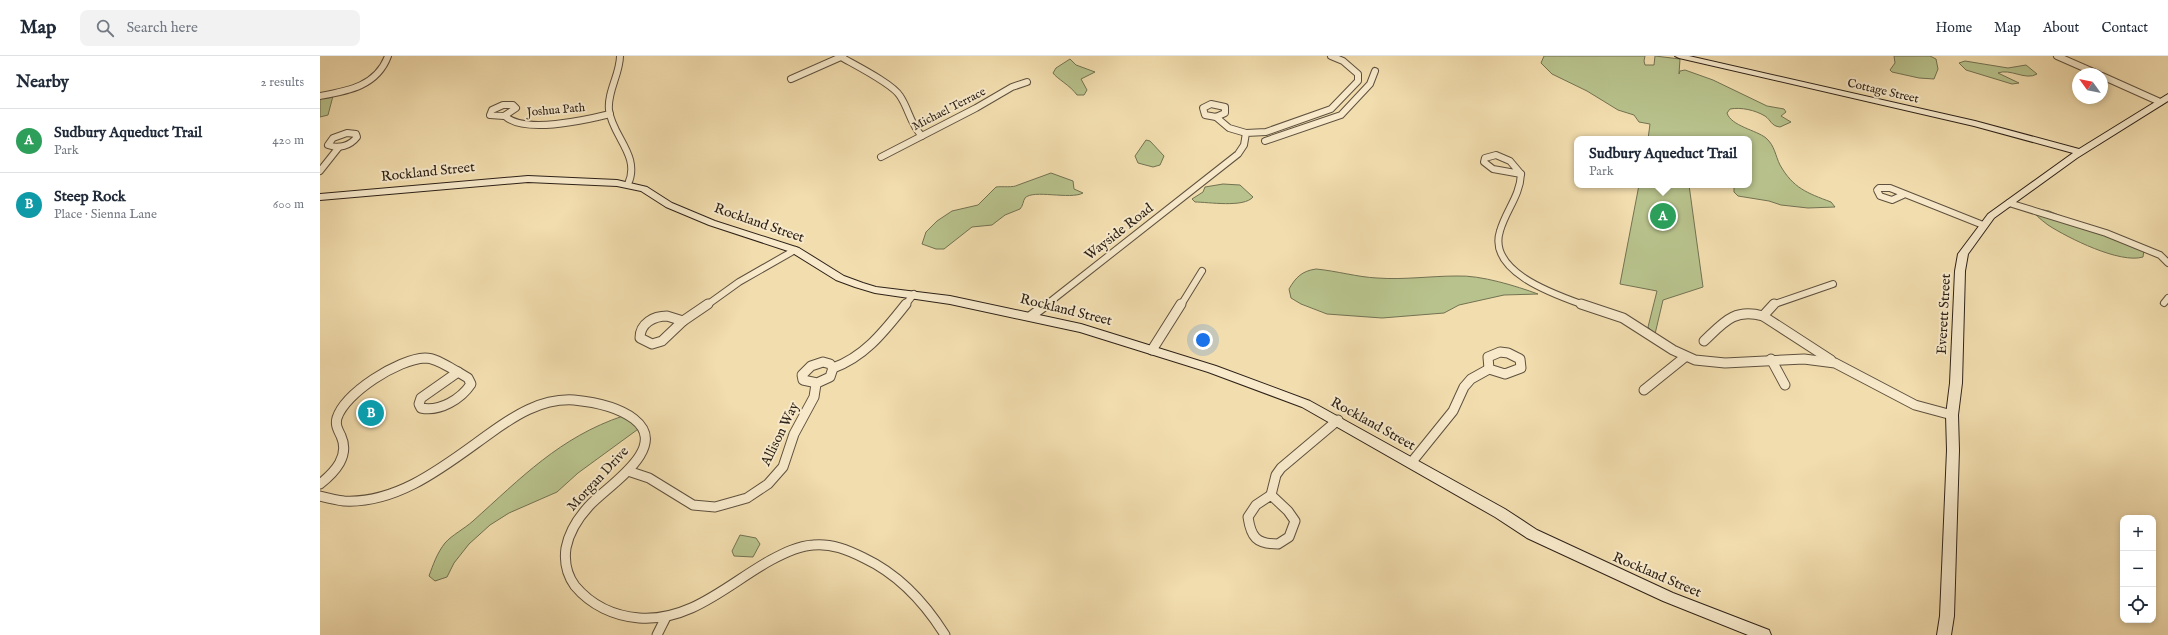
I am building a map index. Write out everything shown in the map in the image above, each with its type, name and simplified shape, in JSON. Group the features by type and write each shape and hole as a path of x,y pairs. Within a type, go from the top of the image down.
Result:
{"street":[{"path":"320,96 352,88 375,78 384,68 390,56"},
{"path":"620,56 620,70 610,102 610,114 628,154 632,176 628,184"},
{"path":"791,79 842,56 896,90 903,98 917,131 922,136"},
{"path":"1216,117 1229,128 1246,133 1266,132 1331,109 1358,82 1358,74 1351,67 1331,56"},
{"name":"Cottage Street","path":"1683,56 1975,124 2081,152"},
{"path":"2057,56 2084,68"},
{"path":"1265,141 1341,115 1354,102 1371,80 1375,71"},
{"path":"1358,78 1371,80"},
{"path":"2108,78 2164,100"},
{"name":"Michael Terrace","path":"882,157 976,108 1012,87 1027,82"},
{"name":"Everett Street","path":"1944,635 1947,616 1953,450 1952,415 1956,383 1960,271 1963,254 1991,216 2025,189 2164,100"},
{"path":"1331,109 1341,115"},
{"name":"Joshua Path","path":"505,116 514,122 527,124 587,119 610,114"},
{"path":"1289,124 1296,131"},
{"name":"Wayside Road","path":"1031,316 1238,154 1244,145 1246,133"},
{"path":"320,171 339,147"},
{"path":"1521,174 1521,191 1501,225 1498,241 1501,253 1512,268 1537,286 1624,319 1657,341 1685,357 1708,362 1734,363 1771,359 1806,358 1835,363"},
{"name":"Rockland Street","path":"320,197 528,179 628,184 644,190 669,205 712,223 795,250 848,281 875,290 914,294 1031,316 1081,328 1152,350 1306,404 1338,420 1500,513 1532,534 1668,597 1764,635"},
{"path":"1903,195 1983,225"},
{"path":"2009,203 2106,233 2160,255 2168,263"},
{"path":"683,321 668,316 657,318 643,327 640,331 640,338 647,343 657,344 667,337 683,321 743,279 784,258 795,250"},
{"path":"1152,350 1202,271"},
{"path":"1763,316 1771,305 1833,284"},
{"path":"833,368 850,363 866,352 914,294"},
{"path":"1704,341 1738,312 1747,312 1763,316 1835,363 1915,405 1952,415"},
{"path":"1644,390 1685,357"},
{"path":"320,484 335,469 343,456 344,443 337,431 336,422 343,407 357,392 400,364 415,359 433,359 458,372 470,380 471,384 468,389 440,407 431,410 420,408 419,404 424,395 458,372"},
{"path":"1771,359 1785,385"},
{"path":"823,362 830,364 833,368 831,376 816,384 809,383 804,380 802,375 805,369 811,365 823,362"},
{"path":"1412,463 1452,411 1464,387 1471,379 1489,369"},
{"name":"Allison Way","path":"628,472 649,478 693,505 722,506 747,498 768,484 783,467 794,434 814,397 816,384"},
{"name":"Morgan Drive","path":"320,496 334,500 349,501 375,498 394,492 430,475 525,410 542,404 560,401 595,404 621,409 635,420 644,432 644,447 638,459 628,472 598,497 579,518 568,540 565,566 575,587 586,598 601,607 626,617 645,619 666,617 683,613 717,596 778,555 807,545 835,544 849,548 897,578 920,599 945,635"},
{"path":"1271,495 1288,511 1294,521 1292,531 1285,542 1275,546 1256,539 1251,532 1248,517 1256,505 1271,495 1276,475 1281,468 1338,420"},
{"path":"657,635 666,617"}],"green space":[{"path":"1544,56 1645,56 1645,65 1654,65 1655,56 1680,59 1679,74 1680,71 1685,70 1713,80 1767,106 1784,109 1786,112 1781,116 1791,122 1780,127 1773,124 1765,116 1752,111 1734,108 1730,109 1727,113 1729,117 1738,125 1762,135 1769,141 1785,173 1801,189 1831,202 1835,207 1808,208 1781,205 1769,201 1738,196 1734,192 1734,188 1752,188 1752,136 1648,136 1650,124 1639,122 1634,115 1618,110 1587,91 1552,74 1541,63"},
{"path":"1894,56 1930,56 1936,59 1938,69 1934,79 1919,78 1892,72 1890,70 1895,63"},
{"path":"1070,59 1076,65 1095,72 1081,79 1087,90 1084,95 1077,95 1053,73 1056,68"},
{"path":"1965,61 2008,68 2026,65 2037,74 2028,76 2008,72 1998,73 2019,83 2012,84 1966,70 1959,63"},
{"path":"333,96 328,115 320,117 320,99"},
{"path":"1146,140 1150,141 1164,156 1160,165 1153,167 1138,163 1135,156"},
{"path":"1051,173 1073,181 1074,189 1083,193 1077,195 1029,195 1025,198 1020,209 1005,215 992,225 972,227 944,249 936,249 922,244 926,232 937,221 952,211 978,205 996,187 1016,186"},
{"path":"1223,184 1240,185 1253,197 1242,202 1234,203 1195,202 1192,199 1203,192 1205,187"},
{"path":"1638,188 1689,188 1703,287 1663,300 1655,334 1648,327 1657,291 1620,284"},
{"path":"2027,207 2049,211 2144,250 2143,257 2121,257 2081,243 2048,225"},
{"path":"1316,269 1377,278 1397,279 1457,276 1477,277 1538,294 1504,295 1459,305 1444,313 1382,318 1327,314 1301,304 1291,298 1289,289 1294,281 1303,273"},
{"path":"623,416 641,427 578,473 557,492 509,513 490,525 469,544 454,563 447,577 435,581 429,576 437,555 445,543 473,521 525,474 542,460 580,435"},
{"path":"740,535 756,538 760,544 753,557 734,556 732,551"}],"place":[{"name":"Sudbury Aqueduct Trail","path":"1663,216"},
{"name":"Steep Rock","path":"371,413"}]}
